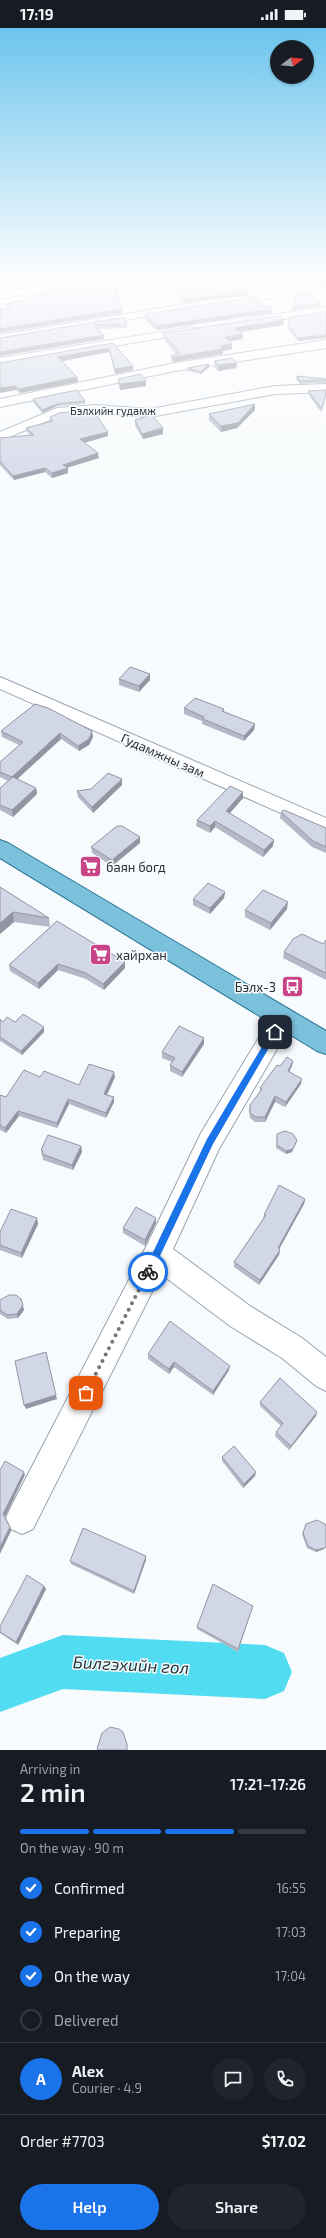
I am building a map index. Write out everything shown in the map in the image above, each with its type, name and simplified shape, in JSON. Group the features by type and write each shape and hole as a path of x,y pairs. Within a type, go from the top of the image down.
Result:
{"main road":[{"path":"0,848 283,1018 325,1041"}],"street":[{"path":"0,362 34,356"},
{"name":"Бэлхийн гудамж","path":"0,403 175,367 245,356"},
{"name":"Бэлхийн гудамж","path":"0,437 57,412 96,409 150,413 275,390 326,388"},
{"name":"Гудамжны зам","path":"0,682 326,826"},
{"path":"22,1518 157,1254 210,1141 283,1018"},
{"path":"157,1254 240,1316 292,1348 326,1376"}],"building":[{"path":"38,356 62,356 58,357 77,377 19,389 16,386 0,388 0,363"},
{"path":"111,356 125,356 133,366 115,369"},
{"path":"232,358 237,363 218,365 214,361"},
{"path":"209,364 201,372 188,368"},
{"path":"141,374 146,381 120,384 118,379"},
{"path":"297,376 326,379 326,380 300,381"},
{"path":"77,390 85,401 57,404 42,410 33,399"},
{"path":"326,390 326,394 322,409 308,391"},
{"path":"255,404 238,423 221,426 209,414"},
{"path":"93,410 108,432 80,439 98,453 63,465 68,468 52,473 45,468 13,476 0,461 0,438 34,435 26,428 53,421 50,417 59,413"},
{"path":"152,415 163,428 142,434 135,420"},
{"path":"130,667 150,674 139,686 119,679"},
{"path":"195,698 224,709 222,711 255,724 244,736 203,719 204,717 184,708"},
{"path":"35,704 48,708 92,731 89,739 78,746 60,733 12,777 0,772 0,762 23,742 1,731"},
{"path":"108,773 122,779 92,807 77,791 91,789"},
{"path":"13,777 36,788 12,810 0,805 0,788"},
{"path":"230,786 243,792 226,811 274,840 264,850 215,821 210,826 197,820"},
{"path":"284,810 326,828 326,847 313,841 281,812"},
{"path":"117,826 122,826 140,837 112,860 91,847"},
{"path":"208,883 225,892 210,908 193,899"},
{"path":"0,887 49,918 13,912 0,923"},
{"path":"263,890 288,902 271,923 245,910"},
{"path":"57,921 125,962 103,984 86,973 58,964 38,983 9,965"},
{"path":"302,934 323,944 326,940 326,973 284,952 293,939"},
{"path":"23,1014 44,1027 21,1051 0,1037 0,1019 3,1022 7,1017 15,1022"},
{"path":"179,1026 204,1038 182,1072 170,1065 175,1058 162,1052"},
{"path":"287,1057 293,1061 288,1071 302,1079 286,1102 275,1096 265,1117 256,1117 250,1113 250,1105 262,1089 260,1088 277,1065 280,1066"},
{"path":"89,1064 114,1072 104,1094 114,1097 106,1113 68,1099 57,1123 18,1111 5,1128 0,1125 0,1095 6,1097 24,1070 40,1077 44,1071 79,1085"},
{"path":"285,1131 293,1134 297,1140 293,1149 286,1151 277,1145 277,1134"},
{"path":"48,1135 81,1146 72,1165 42,1154 43,1151 41,1150"},
{"path":"279,1185 305,1199 278,1248 280,1250 260,1280 234,1262 266,1215 264,1215"},
{"path":"136,1207 156,1218 145,1240 123,1228"},
{"path":"11,1209 37,1218 21,1253 0,1245 0,1232"},
{"path":"9,1295 16,1295 21,1299 23,1305 17,1314 7,1315 0,1310 0,1300"},
{"path":"170,1321 230,1366 213,1391 174,1362 169,1369 148,1354"},
{"path":"46,1352 56,1395 24,1405 15,1361"},
{"path":"280,1378 317,1412 291,1446 276,1432 283,1423 260,1402"},
{"path":"234,1446 256,1472 244,1484 222,1457"},
{"path":"5,1461 24,1472 3,1514 10,1527 0,1547 0,1470"},
{"path":"317,1520 326,1526 326,1546 325,1548 316,1550 308,1546 303,1533 306,1524"},
{"path":"83,1528 146,1556 134,1591 70,1561"},
{"path":"27,1575 44,1586 16,1642 0,1632 0,1626"},
{"path":"213,1584 253,1606 238,1649 197,1627"},
{"path":"110,1727 119,1729 123,1732 127,1744 127,1750 97,1749 102,1733"}],"waterway":[{"name":"Билгэхийн гол","path":"0,1685 63,1662 265,1672"}],"way so far":[{"path":"86,1393 148,1272"}],"place":[{"name":"баян богд","path":"90,867"},
{"name":"хайрхан","path":"100,955"},
{"name":"Бэлх-3","path":"292,987"}],"route":[{"path":"148,1272 210,1141 275,1032"}]}
